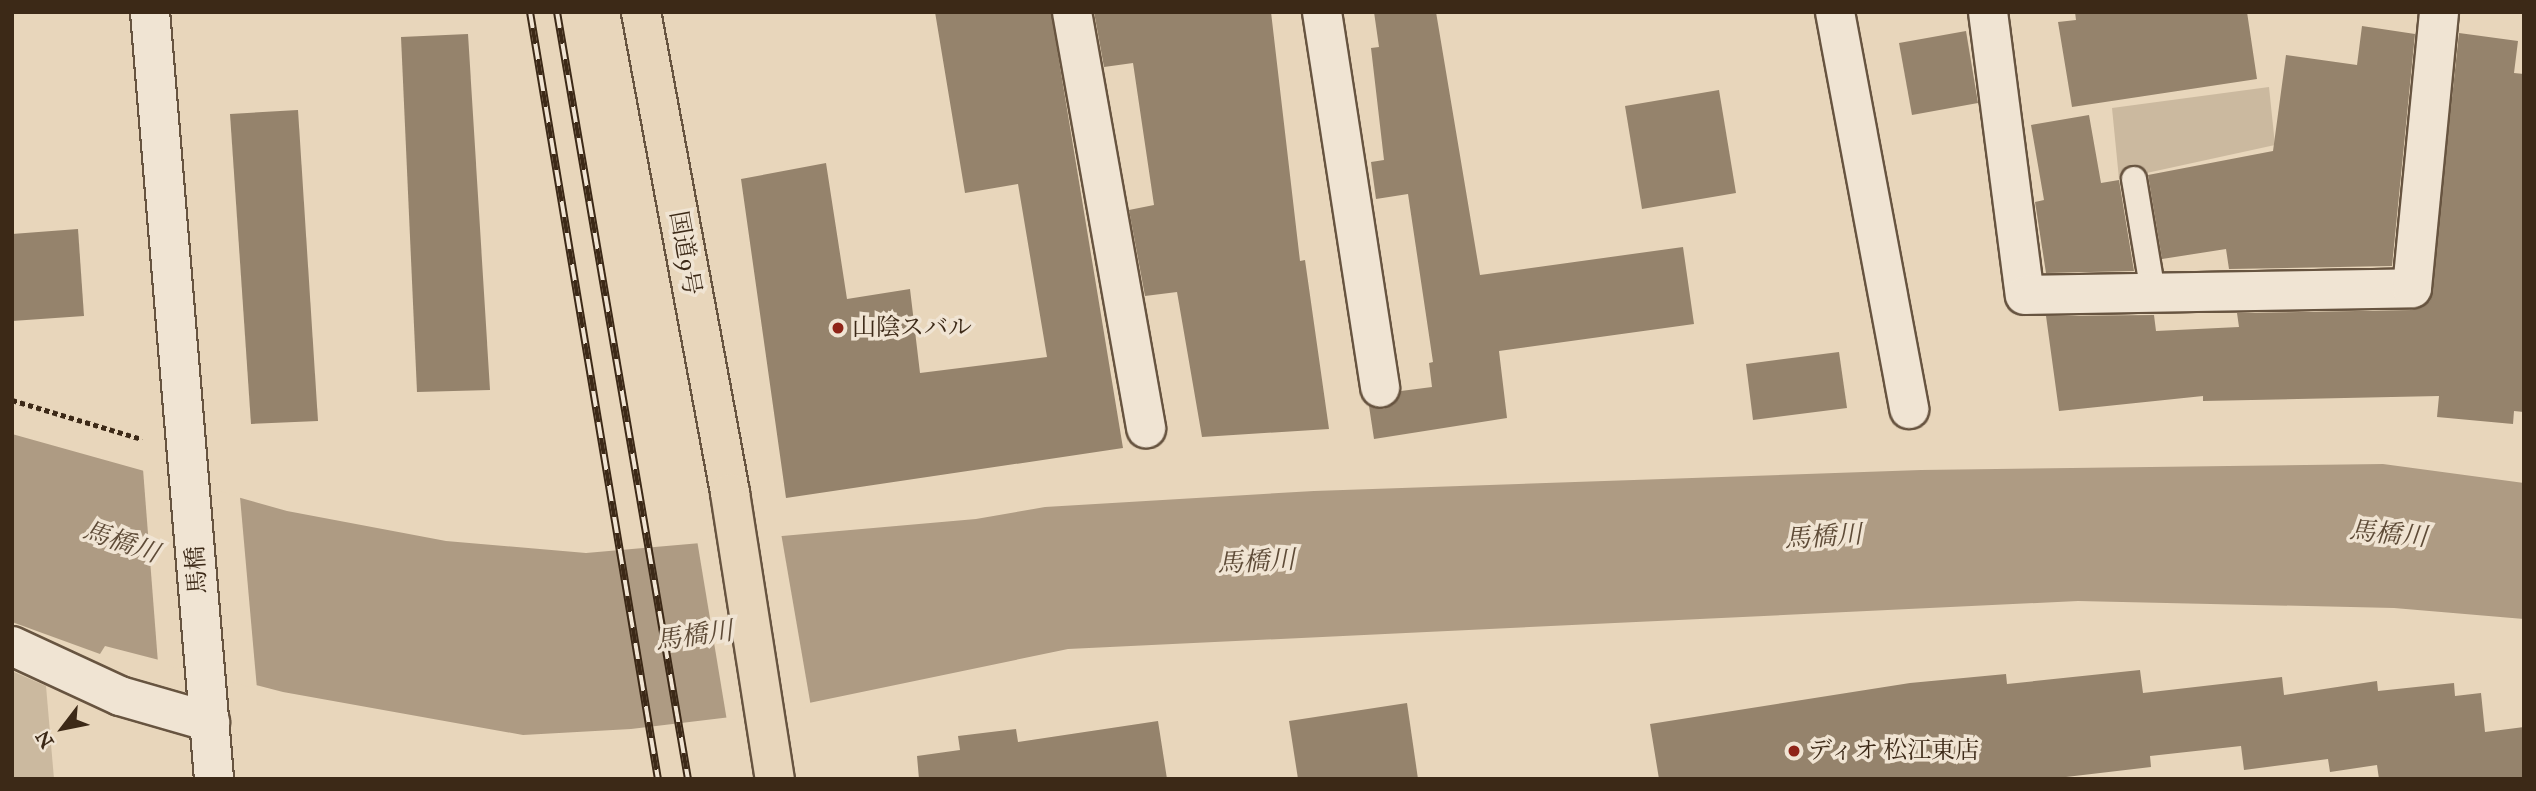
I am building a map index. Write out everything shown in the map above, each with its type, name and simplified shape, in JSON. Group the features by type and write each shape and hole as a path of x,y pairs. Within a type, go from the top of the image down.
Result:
{"highway":[{"name":"国道9号","path":"641,12 730,494 775,779"}],"street":[{"name":"馬橋","path":"150,12 189,453 214,779"},
{"path":"1072,12 1146,428"},
{"path":"1322,12 1380,388"},
{"path":"1835,12 1909,409"},
{"path":"1988,12 2025,295 2412,288 2439,12"},
{"path":"12,646 120,696 208,705"}],"lane":[{"path":"2134,179 2153,292"}],"path":[{"path":"12,400 189,453"}],"shaded area":[{"path":"2269,87 2275,145 2119,179 2112,108"},
{"path":"12,671 46,686 54,779 12,779"}],"water":[{"name":"馬橋川","path":"12,434 287,511 446,541 586,553 976,519 1045,507 1314,491 1921,470 2383,464 2524,483 2524,619 2394,608 2078,601 1068,649 756,714 631,729 523,735 283,692 105,646 100,654 12,622"}],"pier":[{"path":"143,469 240,497 257,689 158,663"},
{"path":"781,533 811,707 727,721 697,540"}],"building":[{"name":"山陰スバル","path":"935,12 1051,12 1123,448 786,498 741,179 826,163 847,299 910,289 920,373 1047,357 1018,184 965,193"},
{"path":"1094,12 1271,12 1300,261 1305,260 1329,429 1202,437 1177,292 1145,296 1129,210 1154,205 1133,63 1104,67"},
{"path":"1374,12 1436,12 1480,275 1683,247 1694,324 1499,351 1507,418 1374,439 1369,406 1384,409 1401,391 1432,387 1429,363 1433,362 1408,194 1376,199 1371,162 1384,160 1371,48 1379,47"},
{"path":"2075,12 2247,12 2257,79 2072,107 2058,22 2076,20"},
{"path":"2362,26 2415,34 2392,266 2229,269 2226,249 2162,259 2148,175 2273,151 2286,55 2357,65"},
{"path":"1966,31 1978,103 1912,115 1899,43"},
{"path":"2459,33 2518,41 2514,73 2524,74 2524,412 2514,411 2513,424 2437,417 2439,396 2203,401 2203,396 2059,411 2046,316 2154,315 2156,331 2239,327 2237,313 2412,310 2430,301"},
{"path":"468,34 490,390 417,392 401,37"},
{"path":"1719,90 1736,193 1642,209 1625,106"},
{"path":"298,110 318,421 251,424 230,114"},
{"path":"2089,115 2101,183 2119,180 2134,271 2046,273 2035,202 2044,200 2031,125"},
{"path":"78,229 84,316 12,321 12,234"},
{"path":"1839,352 1847,408 1753,420 1746,364"},
{"path":"2140,670 2143,693 2282,677 2284,695 2377,681 2378,691 2454,683 2455,696 2481,693 2485,732 2524,727 2524,779 2379,779 2377,765 2330,772 2328,759 2244,770 2241,746 2150,756 2151,767 2049,779 1659,779 1650,724 1910,683 2006,674 2007,684"},
{"path":"1407,703 1418,779 1298,779 1289,721"},
{"path":"1158,721 1167,779 919,779 917,756 960,750 958,736 1016,729 1018,742"}],"railway":[{"path":"530,12 658,779"},
{"path":"557,12 688,779"}],"place":[{"name":"山陰スバル","path":"838,328"},
{"name":"ディオ 松江東店","path":"1794,751"}]}
